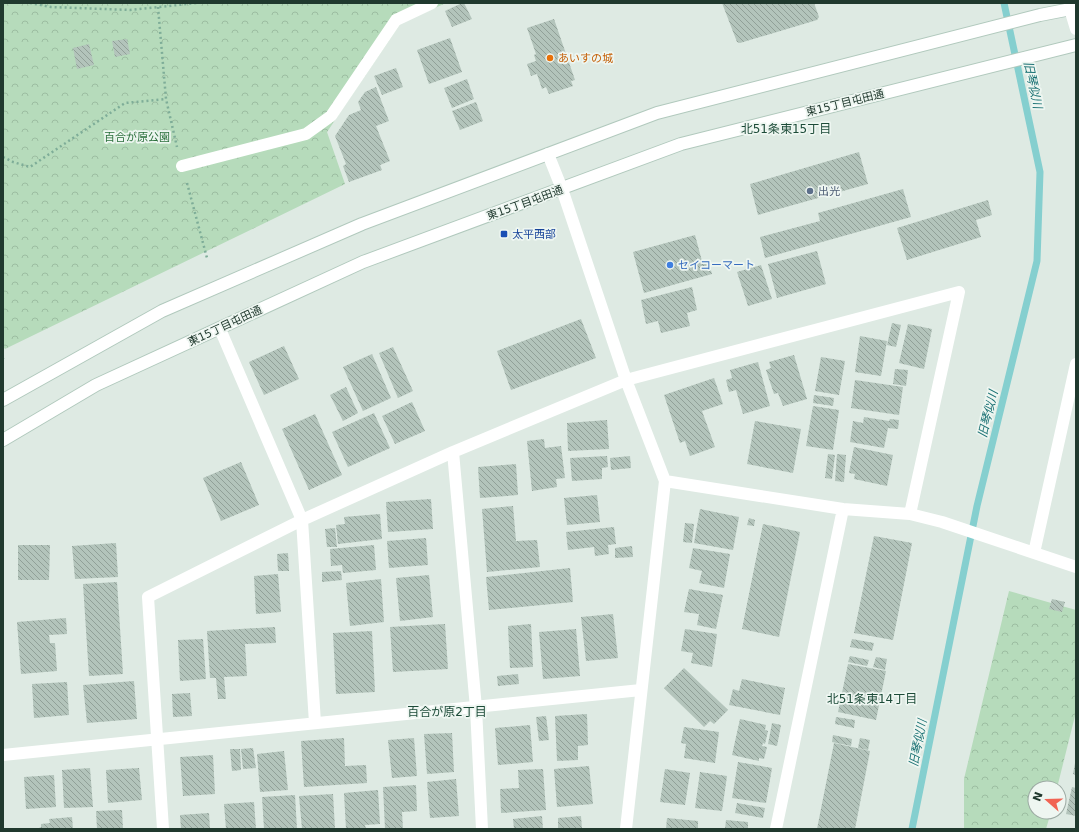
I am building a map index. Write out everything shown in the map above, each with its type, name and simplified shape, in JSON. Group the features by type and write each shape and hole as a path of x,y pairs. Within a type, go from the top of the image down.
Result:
{"street":[{"path":"182,166 306,134 331,116 396,20 432,3"},
{"path":"3,400 162,311 362,224 656,113 1072,7 1076,29"},
{"name":"東15丁目屯田通","path":"3,440 96,385 363,262 681,144 1076,45"},
{"path":"548,154 562,189 626,380 665,481 626,829"},
{"path":"162,829 148,597 302,520 453,452 626,380 958,292 910,514"},
{"path":"220,329 302,520 315,723"},
{"path":"1034,553 1076,364"},
{"path":"453,452 476,708 482,829"},
{"path":"665,481 843,509 910,514 942,522 1076,567"},
{"path":"776,829 843,509"},
{"path":"3,755 156,738 476,708 641,690"}],"path":[{"path":"30,3 51,7 130,10 197,3"},
{"path":"158,7 166,99 182,166 207,258"},
{"path":"3,157 13,162 30,167 125,103 166,99"}],"green space":[{"name":"百合が原公園","path":"3,3 446,3 401,23 327,132 345,184 5,349 3,346"},
{"path":"1009,591 1076,610 1076,712 1059,780 1027,780 1027,820 1049,820 1046,829 964,829 964,779"}],"building":[{"path":"464,3 472,19 452,27 445,11"},
{"path":"722,3 814,3 819,17 817,20 740,43 737,42"},
{"path":"554,19 575,80 571,81 573,86 549,94 546,87 542,89 537,74 531,76 527,64 536,61 534,55 536,54 527,28"},
{"path":"450,38 462,72 429,84 417,50"},
{"path":"127,39 130,54 115,57 112,41"},
{"path":"89,44 94,65 77,69 73,48"},
{"path":"396,68 403,87 382,95 374,76"},
{"path":"467,79 474,99 452,108 444,88"},
{"path":"376,87 389,121 376,126 390,161 380,165 382,170 349,182 343,166 346,164 335,136 349,115 361,110 358,102 365,92"},
{"path":"476,102 483,121 460,130 452,111"},
{"path":"859,152 868,184 758,215 750,184"},
{"path":"903,189 911,217 765,258 760,237 820,221 818,213"},
{"path":"988,200 992,215 976,220 981,237 907,260 897,228"},
{"path":"695,235 702,261 708,260 712,274 644,293 633,252"},
{"path":"817,251 826,284 777,298 768,264"},
{"path":"761,265 772,299 748,306 737,272"},
{"path":"692,287 697,310 687,313 690,326 661,333 658,321 646,324 641,300"},
{"path":"581,319 596,358 511,390 497,351"},
{"path":"892,323 901,325 896,347 887,345"},
{"path":"908,324 932,329 924,369 899,363"},
{"path":"860,336 887,341 881,376 855,372"},
{"path":"284,346 299,379 264,395 249,362"},
{"path":"393,347 413,391 398,398 379,353"},
{"path":"372,354 391,398 363,411 343,367"},
{"path":"794,355 807,399 783,406 778,393 774,394 766,370 771,368 769,362"},
{"path":"821,357 845,361 839,395 815,391"},
{"path":"758,362 770,406 743,414 736,390 729,392 726,380 732,378 730,370"},
{"path":"895,369 908,370 906,386 893,384"},
{"path":"714,378 723,404 702,411 715,447 690,456 685,441 680,443 664,395"},
{"path":"855,380 903,387 899,415 851,408"},
{"path":"346,387 358,413 343,421 330,395"},
{"path":"814,395 834,398 833,406 813,403"},
{"path":"412,402 425,431 395,444 382,416"},
{"path":"813,406 839,410 833,450 806,446"},
{"path":"374,413 390,448 348,467 332,432"},
{"path":"315,414 342,475 309,490 282,429"},
{"path":"864,417 889,421 890,419 899,420 898,429 888,428 884,448 850,442 853,421 863,423"},
{"path":"607,420 609,449 568,451 567,423"},
{"path":"755,421 801,429 793,473 747,464"},
{"path":"544,439 545,448 561,446 565,478 556,479 557,487 532,491 527,441"},
{"path":"854,447 893,455 887,486 854,479 855,474 849,473"},
{"path":"828,454 835,455 832,479 825,478"},
{"path":"837,454 846,455 844,482 835,481"},
{"path":"607,456 608,467 602,468 602,479 572,481 570,458"},
{"path":"630,456 631,468 611,470 610,458"},
{"path":"241,462 259,505 221,521 203,478"},
{"path":"516,464 518,495 480,498 478,467"},
{"path":"597,495 600,522 567,525 564,498"},
{"path":"431,499 433,529 388,532 386,502"},
{"path":"513,506 516,541 537,540 540,567 487,572 482,509"},
{"path":"700,509 739,517 733,550 694,543"},
{"path":"380,514 382,539 338,544 336,525 345,524 344,517"},
{"path":"749,518 755,520 754,526 747,525"},
{"path":"685,523 694,524 692,543 683,542"},
{"path":"763,524 800,532 779,637 742,629"},
{"path":"614,527 616,544 608,545 609,554 595,556 594,547 568,550 566,532"},
{"path":"335,528 337,547 327,547 325,529"},
{"path":"874,536 912,543 893,640 854,633"},
{"path":"426,538 428,565 389,568 387,541"},
{"path":"116,543 118,577 75,579 72,546"},
{"path":"18,545 50,545 49,580 18,580"},
{"path":"374,545 376,570 343,573 342,565 331,566 330,549"},
{"path":"632,546 633,557 615,558 615,548"},
{"path":"693,548 730,554 724,588 699,583 702,571 689,568"},
{"path":"288,553 289,571 278,571 277,554"},
{"path":"570,568 573,602 489,610 486,577"},
{"path":"341,571 342,580 322,582 322,572"},
{"path":"278,574 281,612 256,614 254,576"},
{"path":"429,575 433,617 400,621 396,578"},
{"path":"381,579 384,622 350,626 346,583"},
{"path":"117,582 123,674 89,676 83,584"},
{"path":"689,589 723,595 716,629 697,625 699,614 684,612"},
{"path":"1052,599 1065,602 1062,612 1049,609"},
{"path":"613,614 618,658 586,661 581,617"},
{"path":"66,618 67,634 49,635 50,643 55,643 57,671 21,674 17,622"},
{"path":"445,624 448,669 393,672 390,627"},
{"path":"531,624 533,667 510,668 508,626"},
{"path":"275,627 276,643 245,644 247,676 224,677 226,699 218,699 216,678 210,678 207,631"},
{"path":"576,629 580,676 543,679 539,632"},
{"path":"685,629 717,634 712,667 691,663 693,653 681,651"},
{"path":"372,631 375,692 336,694 333,633"},
{"path":"203,639 206,679 180,681 178,640"},
{"path":"852,639 874,643 872,651 850,647"},
{"path":"850,656 869,660 867,666 848,662"},
{"path":"876,657 887,659 885,670 873,667"},
{"path":"848,664 886,671 876,720 838,712"},
{"path":"684,668 728,710 714,724 710,721 704,727 664,688"},
{"path":"518,674 519,684 498,686 497,676"},
{"path":"742,679 785,688 780,715 729,705 733,689 739,691"},
{"path":"134,681 137,719 87,723 83,685"},
{"path":"67,682 69,715 34,718 32,684"},
{"path":"190,693 192,716 173,717 172,694"},
{"path":"587,714 588,745 578,746 578,760 557,761 555,716"},
{"path":"546,716 549,740 539,741 536,717"},
{"path":"836,717 855,720 854,728 835,724"},
{"path":"740,719 766,725 765,730 768,731 765,744 763,743 762,746 767,747 764,759 759,758 759,761 732,755"},
{"path":"772,723 781,725 777,746 768,744"},
{"path":"530,725 533,762 498,765 495,728"},
{"path":"684,727 719,732 715,763 684,758 686,744 681,743"},
{"path":"452,733 454,772 427,774 424,734"},
{"path":"833,735 852,739 851,746 832,742"},
{"path":"344,738 345,766 366,765 367,783 304,787 301,741"},
{"path":"414,738 417,776 392,778 388,740"},
{"path":"860,738 870,740 868,750 858,748"},
{"path":"834,743 870,751 855,829 817,829"},
{"path":"253,748 256,768 243,769 241,749"},
{"path":"230,749 240,749 241,770 232,771"},
{"path":"284,751 288,790 260,792 257,754"},
{"path":"213,755 215,794 183,796 180,757"},
{"path":"738,762 772,768 766,803 732,798"},
{"path":"1076,763 1076,775 1073,774"},
{"path":"589,766 593,804 557,807 554,769"},
{"path":"90,768 93,807 64,808 62,770"},
{"path":"139,768 142,800 108,803 106,770"},
{"path":"543,769 546,810 501,813 500,789 519,788 518,770"},
{"path":"665,769 690,773 685,805 660,802"},
{"path":"700,772 727,776 722,811 695,808"},
{"path":"54,775 56,807 26,809 24,777"},
{"path":"456,779 459,816 430,818 427,782"},
{"path":"416,785 417,811 402,812 403,829 385,829 383,787"},
{"path":"1072,787 1076,788 1076,816 1067,814"},
{"path":"378,790 380,824 365,825 366,829 346,829 344,793"},
{"path":"333,794 335,829 302,829 299,796"},
{"path":"295,795 297,829 264,829 262,797"},
{"path":"254,802 256,829 226,829 224,804"},
{"path":"737,803 765,808 763,818 735,813"},
{"path":"122,810 123,829 97,829 96,811"},
{"path":"209,813 210,829 181,829 180,815"},
{"path":"542,816 543,829 514,829 513,819"},
{"path":"581,816 582,829 558,829 558,818"},
{"path":"72,817 73,829 37,829 41,827 41,824 50,823 49,819"},
{"path":"667,818 698,821 698,829 666,829"},
{"path":"726,820 748,822 748,829 725,829"}],"waterway":[{"name":"旧琴似川","path":"912,829 977,506 1037,261 1040,172 1004,3"}],"place":[{"name":"あいすの城","path":"550,58"},
{"name":"出光","path":"810,191"},
{"name":"太平西部","path":"504,234"},
{"name":"セイコーマート","path":"670,265"}],"district":[{"name":"北51条東15丁目","path":"786,129"},
{"name":"北51条東14丁目","path":"872,699"},
{"name":"百合が原2丁目","path":"447,712"}]}
